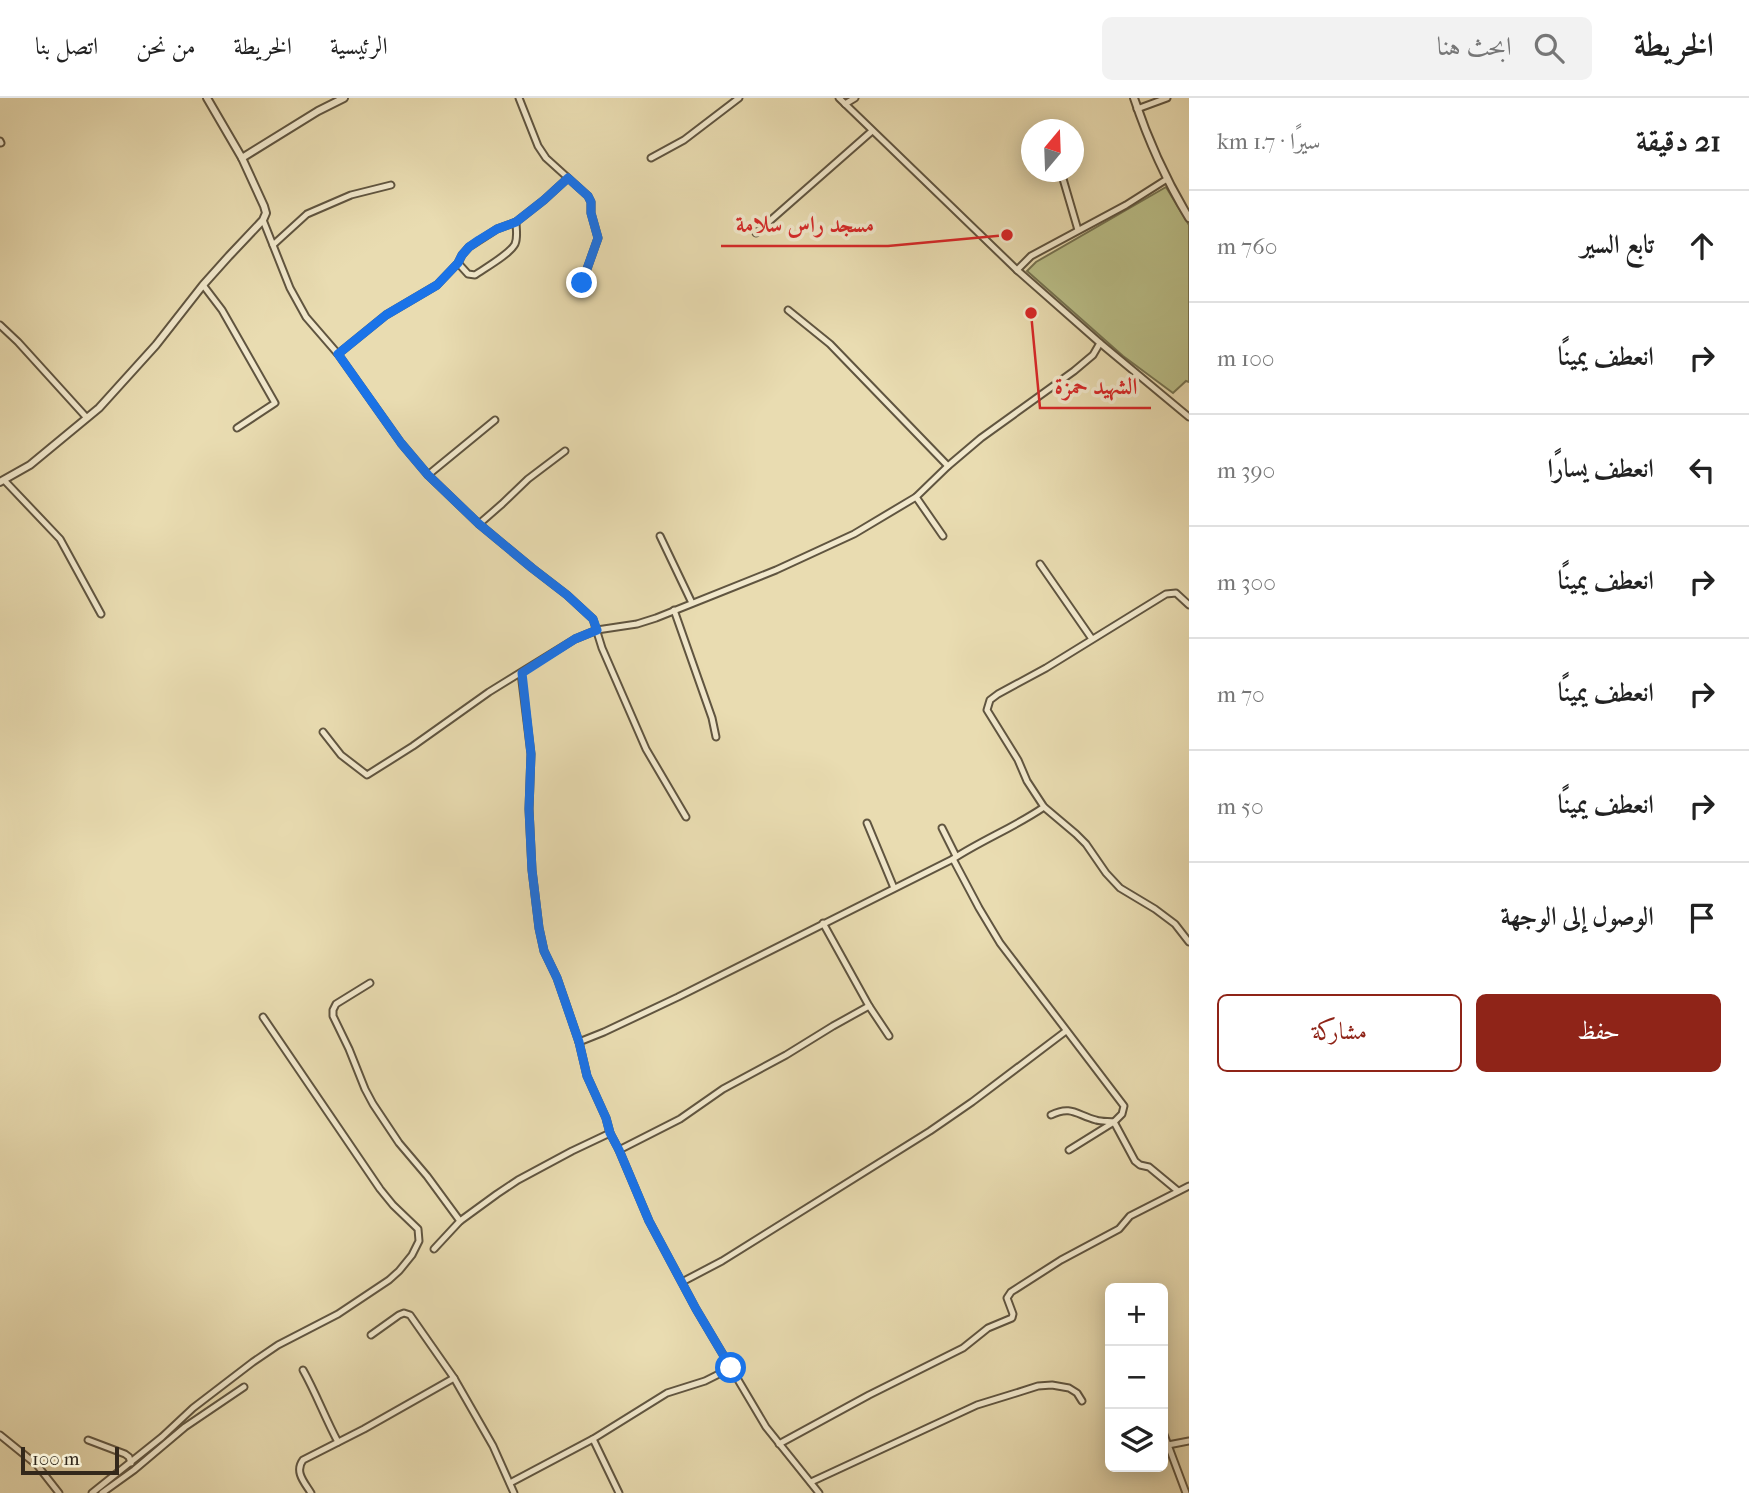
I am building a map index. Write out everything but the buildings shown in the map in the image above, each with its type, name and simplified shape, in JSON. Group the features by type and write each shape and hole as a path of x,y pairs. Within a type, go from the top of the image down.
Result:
{"street":[{"path":"101,614 60,539 2,481 30,465 99,408 129,377 203,285 263,220 264,206 242,158 207,98"},
{"path":"242,158 344,98"},
{"path":"519,98 546,158 588,196 591,202 598,238 582,283"},
{"path":"650,158 684,140 739,98"},
{"path":"839,98 1017,270 1189,417"},
{"path":"845,104 855,98"},
{"path":"1133,98 1167,179 1189,218"},
{"path":"1138,109 1167,98"},
{"path":"756,233 873,131"},
{"path":"338,354 386,315 437,285 462,255 479,240 516,222 568,178"},
{"path":"1017,270 1031,256 1126,205 1167,179"},
{"path":"1064,182 1078,230"},
{"path":"273,245 307,215 351,195 391,185"},
{"path":"263,220 290,288 306,317 338,354 401,443 428,475 479,524 593,619 612,673 646,749 687,817"},
{"path":"458,263 468,274 475,275 507,253 516,240 516,222"},
{"path":"203,285 222,310 275,403 237,428"},
{"path":"788,310 830,344 948,466"},
{"path":"0,325 87,418"},
{"path":"323,732 341,755 368,775 489,692 575,639 597,630 637,624 776,570 854,534 916,497 948,466 1000,424 1074,371 1093,355 1100,343"},
{"path":"428,475 495,421"},
{"path":"479,524 527,479 565,450"},
{"path":"916,497 943,536"},
{"path":"660,536 692,603"},
{"path":"1040,564 1093,639"},
{"path":"1189,604 1171,592 998,694 987,706 1044,807 1086,844 1120,888 1165,916 1189,942"},
{"path":"674,610 712,718 716,737"},
{"path":"522,673 531,754 529,809 532,870 539,928 544,951 557,978 579,1042 587,1076 649,1221 682,1282 766,1427 819,1493"},
{"path":"579,1042 678,998 954,858 1044,807"},
{"path":"867,823 894,888"},
{"path":"942,828 979,908 1000,943 1124,1106 1122,1114 1114,1122 1069,1150"},
{"path":"823,923 869,1006 889,1036"},
{"path":"370,983 336,1004 332,1010 333,1016 373,1104 399,1143 460,1221"},
{"path":"619,1150 680,1119 723,1089 869,1006"},
{"path":"92,1493 193,1408 253,1362 278,1345 338,1314 389,1280 406,1263 419,1241 418,1229 380,1189 263,1017"},
{"path":"682,1282 722,1261 930,1131 1066,1031"},
{"path":"1051,1115 1064,1110 1073,1111 1096,1120 1114,1122"},
{"path":"1114,1122 1135,1161 1149,1167 1178,1191"},
{"path":"434,1249 460,1221 518,1181 610,1133"},
{"path":"779,1444 963,1348 988,1328 1010,1320 1013,1314 1007,1298 1011,1292 1061,1260 1119,1229 1130,1216 1189,1185"},
{"path":"371,1335 399,1315 410,1315 454,1378 488,1436 514,1493"},
{"path":"510,1483 593,1440 667,1393 705,1381 731,1368"},
{"path":"303,1370 338,1442"},
{"path":"312,1493 299,1472 303,1461 454,1378"},
{"path":"811,1482 977,1405 1038,1386 1069,1388 1077,1393 1082,1401"},
{"path":"102,1493 185,1427 244,1387"},
{"path":"0,1435 37,1465 59,1493"},
{"path":"88,1440 125,1454 131,1462"},
{"path":"593,1440 618,1493"},
{"path":"1186,1493 1168,1445 1189,1441"}],"green space":[{"path":"1166,187 1189,225 1189,382 1186,381 1173,393 1123,356 1027,271 1036,262"}],"place":[{"name":"مسجد راس سلامة","path":"1007,235"},
{"name":"الشهيد حمزة","path":"1031,313"}],"route":[{"path":"582,283 598,233 588,196 568,178 516,222 497,229 469,247 437,285 386,315 338,354 401,443 428,475 479,524 567,595 596,624 597,630 575,639 522,673 531,754 529,809 532,870 539,928 544,951 557,978 579,1042 587,1076 610,1133 649,1221 731,1368"}]}
